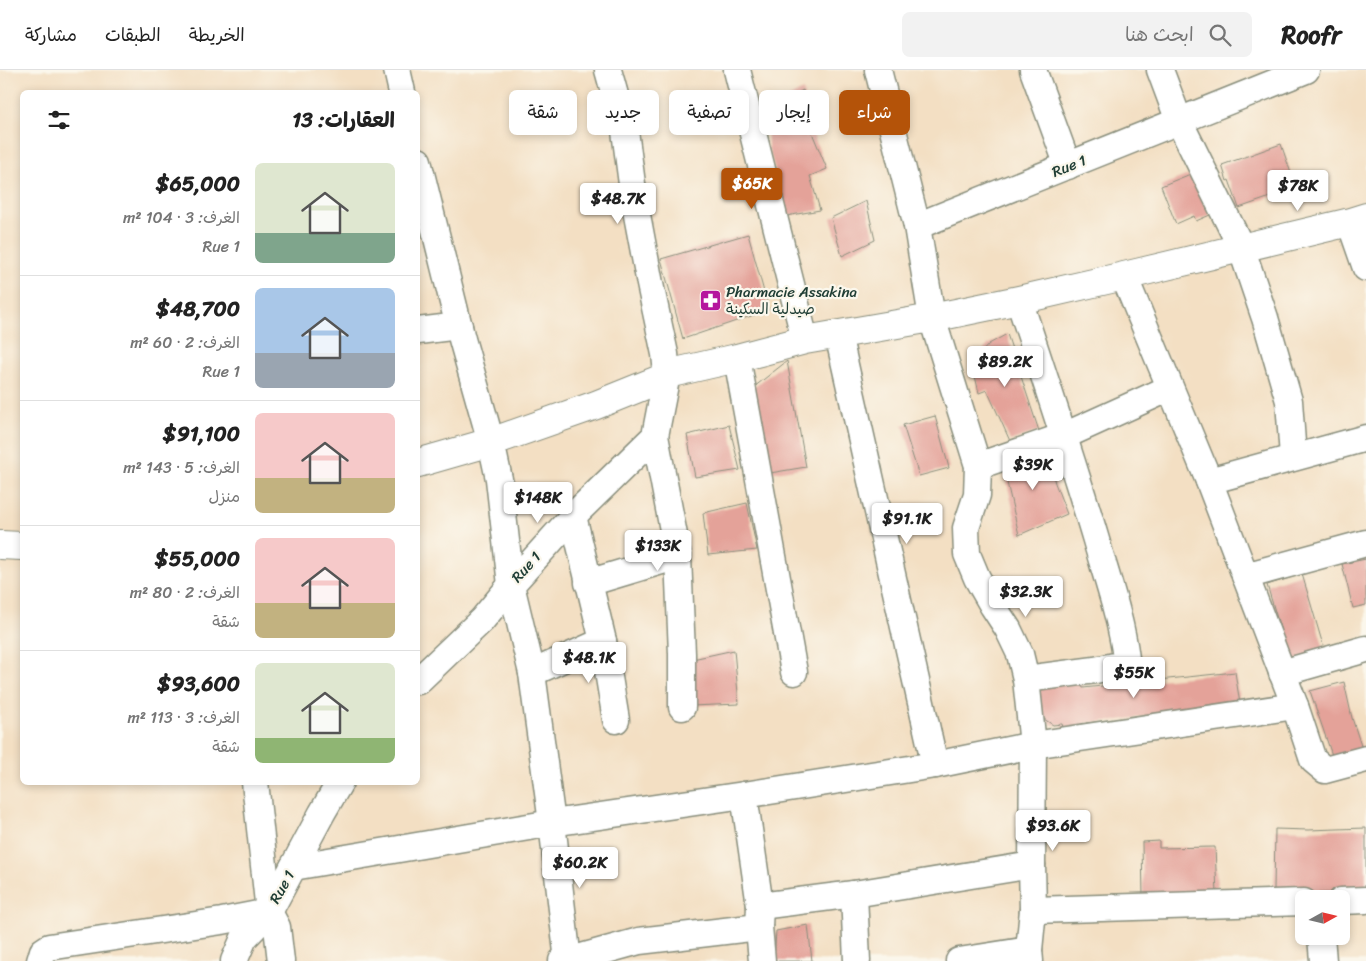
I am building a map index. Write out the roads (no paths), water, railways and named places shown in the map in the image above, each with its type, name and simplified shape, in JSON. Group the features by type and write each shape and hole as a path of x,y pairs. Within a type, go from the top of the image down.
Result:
{"street":[{"path":"397,70 402,90"},
{"path":"608,70 625,131 634,199 665,354 667,374 655,436 678,556 682,708"},
{"path":"737,70 805,340"},
{"path":"878,70 917,226 932,318 978,466 977,495 966,528 967,554 981,585 1020,654 1026,679 1033,745 1033,910 1030,956 959,961"},
{"path":"1033,70 1068,166"},
{"path":"1160,70 1179,121 1241,247 1273,344 1289,402 1293,457"},
{"name":"Rue 1","path":"917,226 1306,70"},
{"path":"420,178 427,236 459,326 491,442 499,479 511,584 532,673 568,961"},
{"path":"420,461 491,442 596,405 658,380 667,374 805,340 932,318 1018,300 1358,220 1366,268"},
{"path":"1124,276 1209,481 1314,760 1325,770 1366,759"},
{"path":"1018,300 1064,436 1124,634 1126,658 1120,665 1026,679"},
{"path":"420,331 459,326"},
{"path":"838,334 935,764"},
{"path":"737,358 794,672"},
{"path":"978,466 1064,436 1170,388"},
{"name":"Rue 1","path":"420,679 482,620 511,584 573,516 655,436"},
{"path":"1209,481 1366,438"},
{"path":"573,516 603,641 616,720"},
{"path":"1245,576 1366,543"},
{"path":"0,545 20,546"},
{"path":"588,583 678,556"},
{"path":"532,673 603,641"},
{"path":"1282,673 1366,648"},
{"path":"294,867 552,823 744,795 935,764 1033,745 1294,706"},
{"path":"255,785 269,912 277,927 281,961"},
{"name":"Rue 1","path":"234,961 244,938 269,912 338,785"},
{"path":"744,795 759,916 762,961"},
{"path":"562,961 640,951 759,916 854,894 1032,865"},
{"path":"854,894 857,961"},
{"path":"1350,901 1366,900"},
{"path":"1033,910 1295,902"},
{"path":"40,961 43,951 49,947 222,921 269,912"},
{"path":"265,961 263,936 269,912"},
{"path":"1322,945 1323,961"}],"place":[{"name":"Pharmacie Assakina صيدلية السكينة","path":"710,301"}]}
